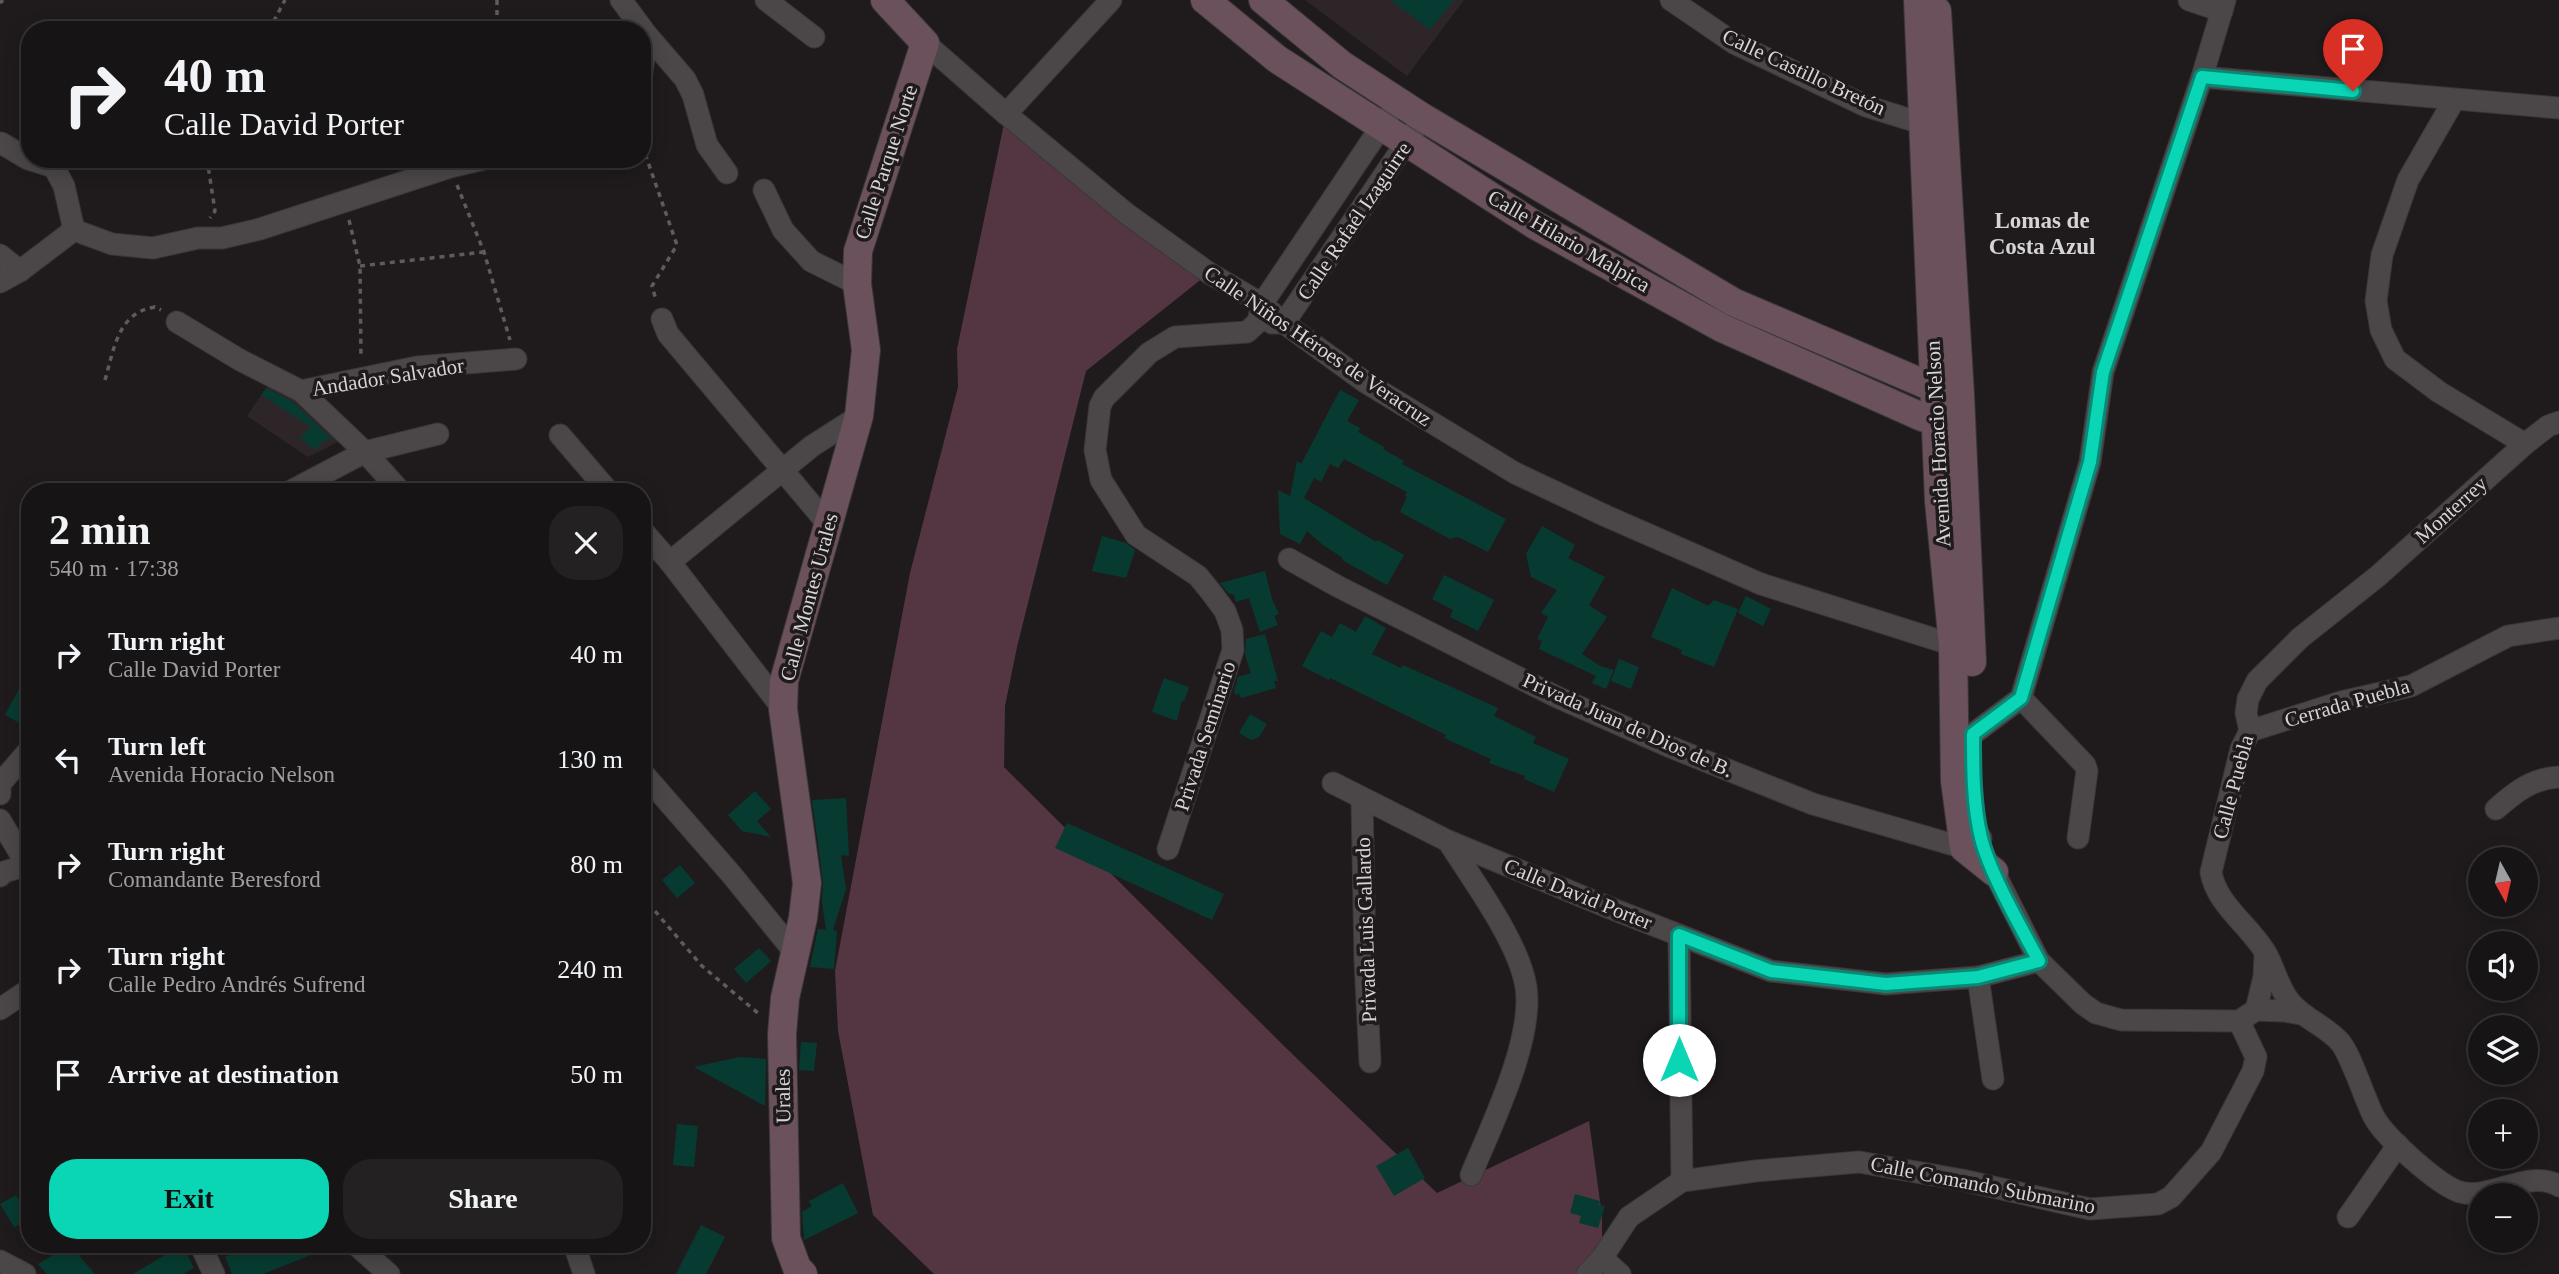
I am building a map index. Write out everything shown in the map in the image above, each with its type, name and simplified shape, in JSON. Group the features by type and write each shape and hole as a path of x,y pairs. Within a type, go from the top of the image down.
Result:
{"street":[{"path":"621,0 637,21"},
{"path":"766,0 814,37"},
{"name":"Calle Niños Héroes de Veracruz","path":"885,0 925,43 1006,114 1127,214 1260,313"},
{"path":"1006,114 1111,0"},
{"name":"Calle Hilario Malpica","path":"1205,0 1277,59 1535,225 1722,328 1949,426"},
{"name":"Calle Hilario Malpica","path":"1263,0 1342,65 1422,117 1733,302 1947,391"},
{"name":"Calle Castillo Bretón","path":"1671,0 1734,43 1866,106 1934,124"},
{"name":"Avenida Horacio Nelson","path":"1918,0 1931,74 1949,426 1939,501 1962,645 1963,736 1955,781 1972,843"},
{"name":"Avenida Horacio Nelson","path":"1931,74 1936,0"},
{"path":"1963,736 2021,698 2090,462 2103,372 2224,5 2189,0"},
{"path":"651,40 685,79 693,95 707,145 727,173"},
{"name":"Calle Parque Norte","path":"857,284 858,251 925,43"},
{"path":"2202,77 2559,108"},
{"path":"2454,100 2408,180 2382,255 2376,301 2381,330 2395,359 2439,392 2525,444"},
{"name":"Calle Rafaél Izaguirre","path":"1260,313 1398,101"},
{"name":"Calle Rafaél Izaguirre","path":"1284,323 1408,143 1422,117"},
{"path":"1,143 21,155"},
{"path":"59,168 74,230"},
{"path":"74,230 112,244 153,247 198,238 222,238 260,229 447,168"},
{"path":"764,190 783,230 811,261 857,284"},
{"path":"0,282 20,271 74,230"},
{"path":"0,255 20,271"},
{"name":"Calle Montes Urales","path":"796,954 807,883 783,709 784,681 859,416 866,350 857,284"},
{"name":"Privada Seminario","path":"1168,849 1233,650 1232,630 1225,611 1198,576 1136,535 1111,497 1101,480 1095,450 1100,406 1104,398 1149,353 1175,337 1248,332 1260,313 1284,323"},
{"path":"662,319 667,334 827,523"},
{"path":"177,322 240,360 302,391 393,483"},
{"name":"Calle Niños Héroes de Veracruz","path":"1284,323 1365,382 1515,473 1606,516 1761,583 1962,645"},
{"name":"Andador Salvador","path":"302,391 418,368 516,359"},
{"path":"670,562 785,471 812,446 859,416"},
{"name":"Monterrey","path":"2378,576 2525,444 2548,426 2559,422"},
{"path":"306,483 365,452 438,433"},
{"path":"560,435 601,483"},
{"path":"651,540 783,709"},
{"name":"Privada Juan de Dios de B.","path":"1289,559 1545,691 1668,746 1813,804 1972,843"},
{"name":"Calle Puebla","path":"2301,1014 2288,1000 2266,953 2219,894 2212,881 2211,872 2241,749 2250,731 2246,713 2248,699 2258,681 2300,638 2378,576"},
{"name":"Cerrada Puebla","path":"2250,731 2341,702 2411,686 2508,636 2559,628"},
{"path":"2021,698 2085,765 2087,771 2078,838"},
{"path":"0,794 0,784 21,760"},
{"path":"2496,809 2515,792 2543,778 2559,778"},
{"path":"651,782 796,954"},
{"name":"Calle David Porter","path":"1333,783 1448,841 1771,971 1886,984 1978,977 2039,961"},
{"name":"Privada Luis Gallardo","path":"1362,798 1364,960 1370,1062"},
{"path":"0,820 21,854"},
{"path":"1448,841 1512,948 1526,985 1527,1004 1514,1067 1471,1175"},
{"path":"1972,843 1994,872 2039,961 2096,1013 2121,1020 2284,1011 2301,1014 2317,1023 2341,1044 2375,1119 2398,1145 2445,1183 2461,1192 2482,1192 2534,1181 2559,1186"},
{"path":"0,874 21,867"},
{"path":"1679,935 1682,1181"},
{"path":"2247,1015 2264,978 2266,953"},
{"name":"Urales","path":"796,954 785,998 782,1034 786,1238 797,1268 803,1274"},
{"path":"1978,977 1993,1079"},
{"path":"0,1009 21,995"},
{"name":"Calle Comando Submarino","path":"1587,1274 1602,1258 1629,1217 1682,1181 1755,1171 1859,1162 1962,1180 2090,1209 2158,1204 2171,1197 2211,1152 2253,1071 2256,1057 2247,1015"},
{"path":"2348,1217 2398,1145"},
{"path":"204,1253 214,1274"},
{"path":"365,1253 389,1274"},
{"path":"578,1253 584,1274"},
{"path":"1602,1258 1620,1274"},
{"path":"0,1261 25,1274"}],"path":[{"path":"274,21 285,0"},
{"path":"497,0 497,21"},
{"path":"198,238 215,211 208,168"},
{"path":"450,168 484,252 516,359"},
{"path":"650,168 677,245 652,286 662,319"},
{"path":"345,200 360,267 361,378"},
{"path":"360,267 484,252"},
{"path":"105,380 118,338 131,315 145,308 155,307 177,322"},
{"path":"651,906 702,966 782,1034"}],"shaded area":[{"path":"1305,0 1464,0 1407,76"},
{"path":"1006,114 1209,273 1086,371 1017,647 1005,706 1004,767 1285,1047 1437,1193 1589,1121 1602,1216 1602,1258 1608,1274 934,1274 873,1215 838,1031 835,971 910,573 958,387 957,349"},
{"path":"273,378 346,438 308,457 247,416"}],"building":[{"path":"1391,0 1454,0 1430,30"},
{"path":"266,388 293,402 336,443 328,438 315,450 300,438 311,427 261,395"},
{"path":"1340,390 1359,400 1347,421 1360,428 1358,432 1404,461 1402,464 1506,519 1488,552 1458,537 1450,539 1400,512 1407,492 1344,459 1338,468 1330,464 1321,482 1314,478 1304,498 1376,542 1378,540 1404,555 1387,585 1342,560 1343,558 1307,531 1300,544 1280,534 1278,490 1290,496 1297,461 1301,464"},
{"path":"1542,526 1575,545 1568,558 1605,577 1589,605 1607,617 1582,654 1600,666 1614,670 1606,689 1592,683 1596,676 1539,649 1542,641 1537,639 1548,617 1541,613 1557,590 1531,577 1526,554"},
{"path":"1102,536 1126,543 1135,550 1126,578 1092,571"},
{"path":"1265,571 1279,614 1274,616 1278,625 1260,632 1249,598 1236,602 1234,595 1228,593 1220,583"},
{"path":"1444,575 1494,600 1478,631 1450,617 1453,610 1432,599"},
{"path":"1672,588 1708,606 1714,600 1738,609 1714,667 1681,654 1682,650 1651,637"},
{"path":"1746,596 1771,609 1763,626 1738,613"},
{"path":"1365,616 1386,628 1372,654 1401,668 1403,665 1498,708 1494,716 1536,737 1533,743 1569,759 1554,792 1524,779 1525,776 1489,763 1491,759 1444,738 1446,735 1302,666 1321,631 1332,637 1340,623 1356,632"},
{"path":"1265,634 1278,681 1274,681 1276,688 1241,698 1239,694 1235,695 1234,691 1238,677 1251,673 1245,655 1246,639"},
{"path":"1619,659 1639,667 1631,689 1611,681"},
{"path":"1164,678 1189,687 1184,701 1182,700 1177,721 1152,712"},
{"path":"21,686 21,724 5,715"},
{"path":"1250,714 1267,724 1259,737 1251,740 1239,733"},
{"path":"755,791 771,809 757,821 771,837 742,831 728,815"},
{"path":"846,798 849,856 841,855 846,889 833,930 837,931 834,969 810,967 818,929 826,930 822,902 823,881 812,800"},
{"path":"1067,823 1224,894 1212,920 1055,848"},
{"path":"680,865 695,883 677,898 662,880"},
{"path":"759,948 771,961 746,983 734,969"},
{"path":"801,1042 817,1043 814,1071 799,1070"},
{"path":"739,1057 766,1059 765,1106 694,1067"},
{"path":"677,1124 698,1126 694,1167 673,1165"},
{"path":"1408,1148 1425,1178 1394,1196 1376,1166"},
{"path":"843,1183 858,1213 804,1240 802,1212 812,1206 809,1201"},
{"path":"1575,1194 1600,1201 1599,1205 1605,1206 1598,1228 1579,1223 1581,1216 1570,1213"},
{"path":"16,1195 21,1204 21,1224 14,1227 0,1204"},
{"path":"701,1225 725,1237 706,1274 676,1274"},
{"path":"57,1253 77,1253 95,1274 47,1274 38,1264"},
{"path":"168,1253 186,1253 194,1268 183,1274 133,1274"},
{"path":"236,1253 316,1253 263,1274 232,1274 225,1257"}],"district":[{"name":"Lomas de Costa Azul","path":"2042,233"}],"route":[{"path":"1679,1060 1679,935 1771,971 1886,984 1978,977 2039,961 1994,872 1981,838 1973,771 1973,734 2021,698 2090,462 2103,372 2202,77 2353,91"}]}
